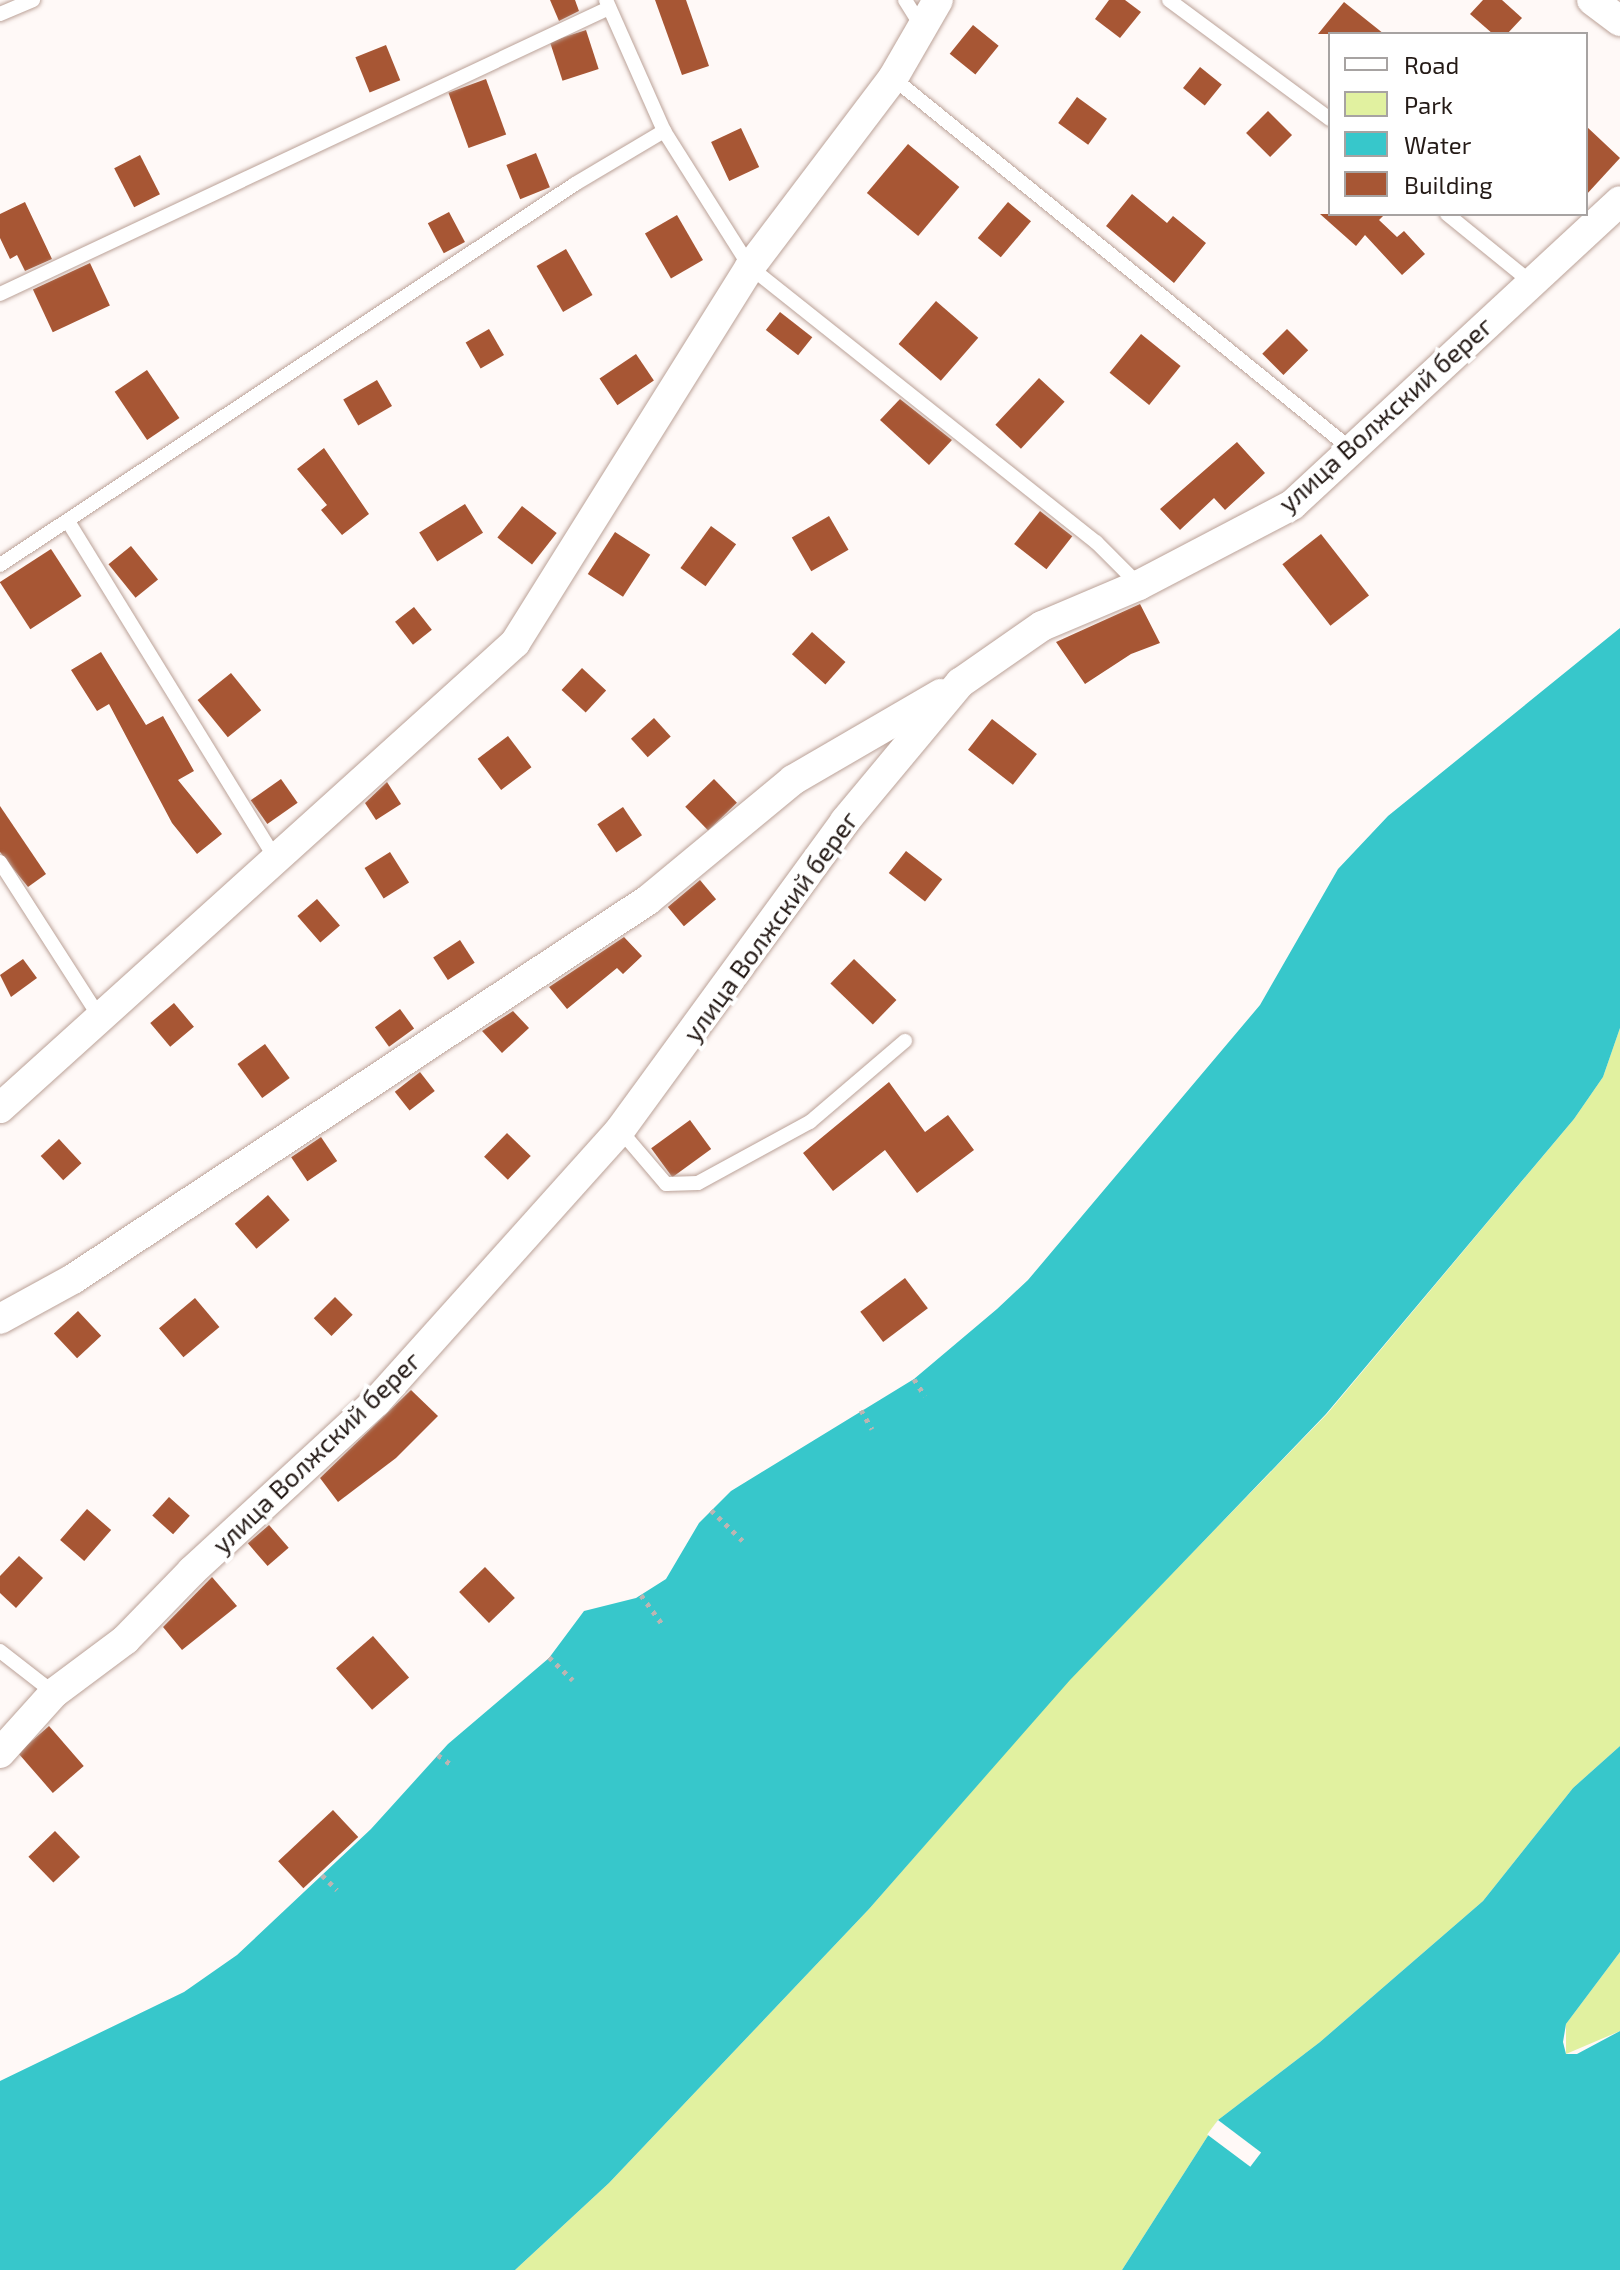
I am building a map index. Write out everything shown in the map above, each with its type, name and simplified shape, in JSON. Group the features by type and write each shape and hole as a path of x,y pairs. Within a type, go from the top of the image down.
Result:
{"street":[{"path":"0,1108 515,643 750,267 893,78 938,0"},
{"path":"1592,0 1620,21"},
{"name":"улица Волжский берег","path":"0,1753 54,1693 125,1640 192,1571 376,1402 620,1130 845,821 960,683 1042,626 1139,585 1292,505 1620,201"},
{"path":"0,1319 73,1279 648,900 793,780 960,683"}],"lane":[{"path":"0,14 33,0"},
{"path":"905,0 922,28"},
{"path":"1169,0 1328,118"},
{"path":"0,294 607,4 664,131 750,267 1096,542 1139,585"},
{"path":"893,78 1352,450"},
{"path":"0,565 69,523 435,275 664,131"},
{"path":"1449,216 1532,283"},
{"path":"69,523 276,860"},
{"path":"0,862 100,1019"},
{"path":"620,1130 666,1184 698,1183 810,1122 905,1041"},
{"path":"0,1651 54,1693"}],"path":[{"path":"914,1379 925,1396"},
{"path":"861,1410 872,1429"},
{"path":"711,1510 745,1543"},
{"path":"641,1595 664,1627"},
{"path":"549,1657 573,1680"},
{"path":"438,1755 452,1765"},
{"path":"322,1875 337,1890"}],"green space":[{"path":"1620,1028 1620,1746 1573,1788 1483,1901 1320,2042 1218,2120 1122,2270 515,2270 609,2183 869,1909 1069,1680 1327,1414 1574,1119 1603,1077"},
{"path":"1620,1952 1620,2031 1566,2054 1566,2024"}],"water":[{"path":"1620,628 1620,1028 1603,1077 1574,1119 1326,1414 1070,1680 869,1909 609,2183 515,2270 0,2270 0,2081 184,1992 237,1955 371,1829 448,1744 549,1658 584,1611 636,1598 666,1579 699,1523 731,1491 914,1379 997,1309 1028,1280 1260,1005 1338,869 1388,816"},
{"path":"1620,1746 1620,1952 1566,2024 1563,2042 1566,2054 1577,2054 1620,2031 1620,2270 1122,2270 1218,2120 1320,2042 1483,1901 1573,1788"}],"pier":[{"path":"1218,2120 1261,2152 1250,2167 1207,2134"}],"building":[{"path":"550,0 575,0 579,11 559,21"},
{"path":"655,0 686,0 709,66 682,75"},
{"path":"1109,0 1125,0 1141,12 1120,38 1095,19"},
{"path":"1483,0 1502,0 1522,18 1509,32 1491,32 1470,14"},
{"path":"1344,2 1382,32 1328,32 1318,34"},
{"path":"973,25 999,46 975,75 950,54"},
{"path":"586,30 599,69 563,81 550,42"},
{"path":"386,45 400,80 370,93 355,57"},
{"path":"1200,67 1222,85 1205,106 1183,88"},
{"path":"486,79 506,134 469,148 448,93"},
{"path":"1077,97 1107,119 1088,145 1058,123"},
{"path":"1268,111 1292,135 1270,157 1246,133"},
{"path":"741,128 759,167 729,181 711,142"},
{"path":"1588,128 1620,158 1588,193"},
{"path":"908,144 959,187 918,236 867,193"},
{"path":"536,153 550,187 520,199 506,165"},
{"path":"140,155 160,194 134,207 114,168"},
{"path":"1132,194 1167,223 1173,216 1206,243 1174,283 1106,226"},
{"path":"25,202 52,259 25,271 17,255 10,259 0,238 0,214"},
{"path":"1008,202 1031,221 1001,257 978,238"},
{"path":"449,212 465,242 444,253 428,223"},
{"path":"1320,214 1383,216 1379,220 1397,237 1404,231 1425,254 1402,275 1365,235 1356,246"},
{"path":"677,215 703,260 671,279 645,234"},
{"path":"566,249 592,295 563,312 537,266"},
{"path":"90,263 110,306 53,332 33,290"},
{"path":"936,301 978,338 941,381 899,344"},
{"path":"780,312 812,337 798,355 766,330"},
{"path":"489,329 504,355 481,368 466,342"},
{"path":"1287,329 1308,350 1283,375 1262,354"},
{"path":"1141,334 1181,366 1149,405 1110,373"},
{"path":"636,354 654,381 617,405 600,379"},
{"path":"147,370 179,418 147,440 115,392"},
{"path":"1039,378 1065,402 1021,449 995,425"},
{"path":"377,380 392,406 358,425 343,400"},
{"path":"900,399 952,440 929,465 880,420"},
{"path":"1237,442 1265,473 1225,510 1214,498 1180,530 1160,509"},
{"path":"324,448 369,514 342,535 321,510 327,505 297,469"},
{"path":"465,504 483,533 437,561 419,533"},
{"path":"522,506 557,533 532,565 497,538"},
{"path":"1040,511 1072,536 1046,569 1014,544"},
{"path":"829,516 848,550 811,571 792,538"},
{"path":"711,526 736,544 706,586 680,568"},
{"path":"615,532 650,555 623,597 588,574"},
{"path":"1321,534 1369,595 1330,626 1282,564"},
{"path":"131,546 158,579 136,598 108,564"},
{"path":"51,549 81,596 30,629 0,582"},
{"path":"1140,604 1160,643 1131,654 1085,684 1056,642"},
{"path":"414,607 432,630 413,645 395,622"},
{"path":"812,632 845,662 825,684 792,654"},
{"path":"101,652 146,725 163,716 194,771 178,780 222,834 197,854 172,823 109,704 97,711 71,670"},
{"path":"582,668 606,691 586,712 562,690"},
{"path":"231,673 261,710 228,737 198,700"},
{"path":"654,718 671,737 648,757 631,739"},
{"path":"992,719 1037,754 1013,785 968,750"},
{"path":"508,736 531,767 501,790 478,759"},
{"path":"281,779 298,803 267,824 251,800"},
{"path":"714,779 737,803 708,831 685,807"},
{"path":"387,782 401,804 376,820 365,803"},
{"path":"0,806 46,874 28,887 0,852"},
{"path":"623,807 642,835 616,853 597,824"},
{"path":"906,851 942,879 925,901 889,873"},
{"path":"390,852 409,883 384,898 365,868"},
{"path":"700,880 716,899 684,926 668,907"},
{"path":"317,899 340,925 320,942 297,916"},
{"path":"624,937 642,956 623,974 617,968 567,1009 549,987"},
{"path":"460,940 475,963 448,980 433,957"},
{"path":"23,959 37,978 11,997 0,975"},
{"path":"854,959 896,1000 873,1024 830,983"},
{"path":"174,1003 194,1027 170,1047 150,1023"},
{"path":"400,1009 414,1028 389,1047 375,1027"},
{"path":"513,1011 529,1028 502,1053 482,1031"},
{"path":"265,1044 290,1078 262,1098 237,1064"},
{"path":"420,1072 435,1091 410,1111 395,1092"},
{"path":"889,1082 925,1132 948,1115 974,1150 917,1193 885,1150 833,1191 803,1153"},
{"path":"690,1120 711,1149 672,1177 651,1148"},
{"path":"507,1133 531,1156 508,1180 484,1157"},
{"path":"321,1137 337,1161 307,1181 291,1157"},
{"path":"59,1139 82,1163 63,1180 41,1156"},
{"path":"268,1195 290,1220 256,1249 235,1224"},
{"path":"905,1278 928,1308 883,1342 860,1312"},
{"path":"335,1297 353,1315 331,1336 314,1318"},
{"path":"195,1298 219,1327 183,1357 159,1328"},
{"path":"78,1311 101,1336 77,1358 54,1334"},
{"path":"411,1390 438,1416 396,1458 338,1502 320,1478"},
{"path":"169,1497 190,1516 173,1534 152,1516"},
{"path":"87,1509 111,1530 84,1561 60,1540"},
{"path":"269,1525 289,1548 268,1566 248,1543"},
{"path":"19,1556 43,1578 16,1608 0,1593 0,1576"},
{"path":"485,1567 515,1598 489,1623 459,1592"},
{"path":"212,1577 237,1606 182,1650 163,1627"},
{"path":"373,1636 409,1678 372,1710 336,1668"},
{"path":"49,1726 84,1766 53,1793 18,1753"},
{"path":"333,1810 358,1837 303,1888 278,1861"},
{"path":"55,1831 80,1857 53,1883 28,1857"}]}
